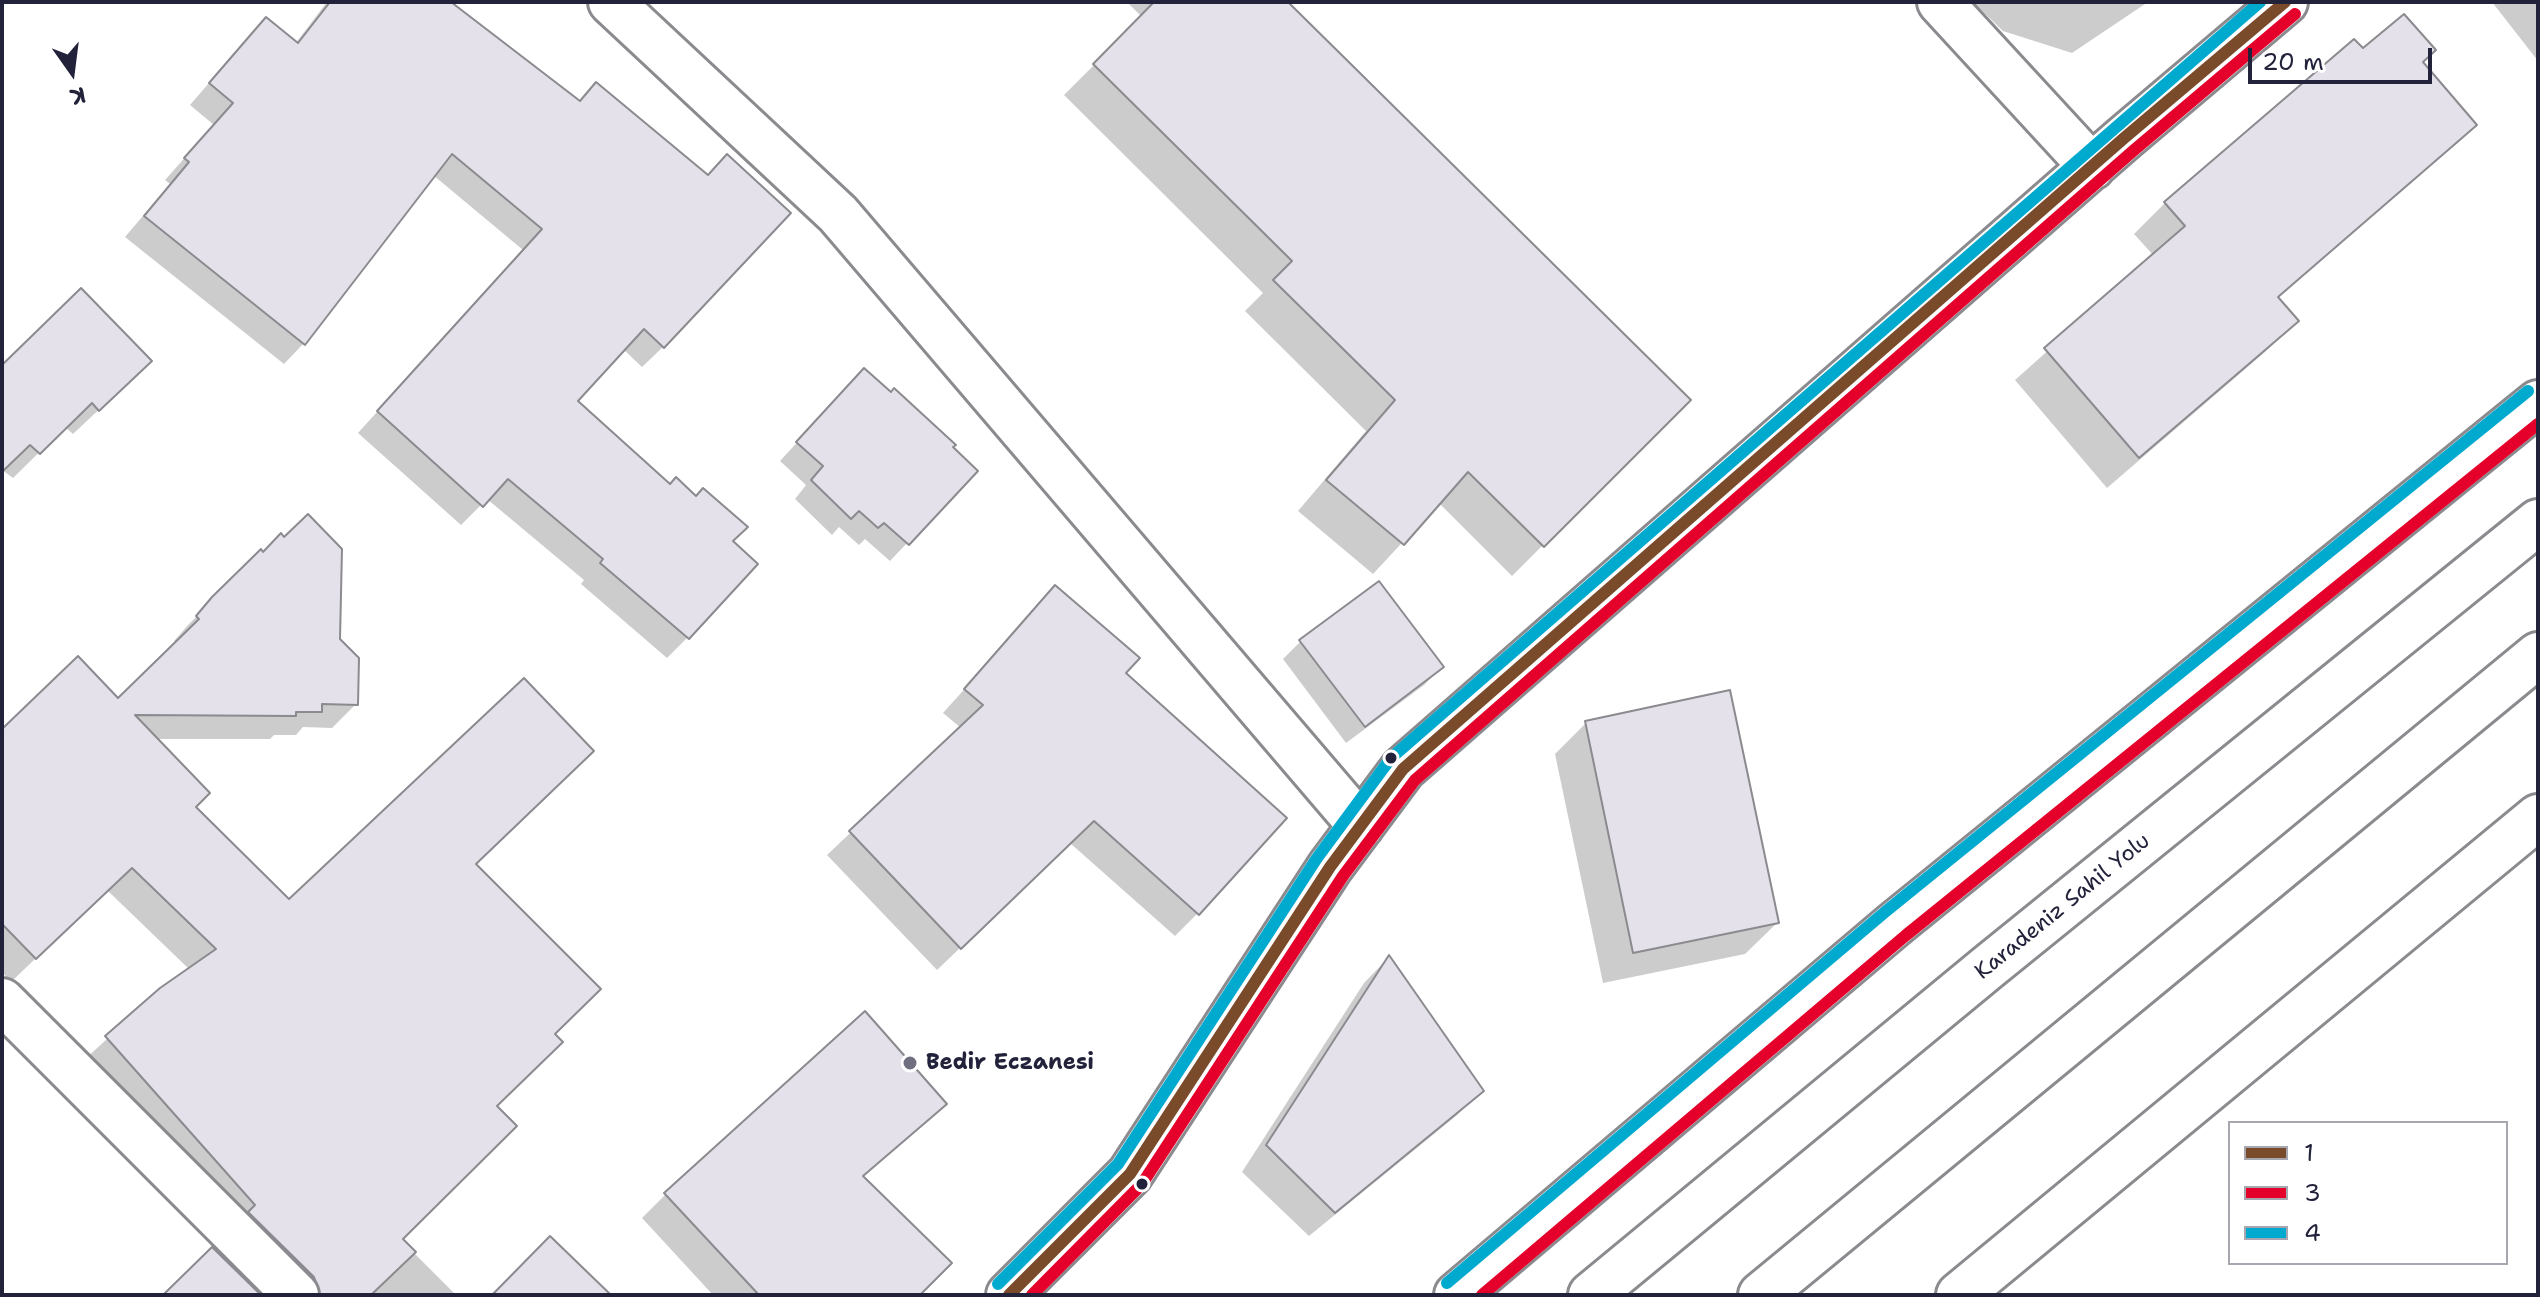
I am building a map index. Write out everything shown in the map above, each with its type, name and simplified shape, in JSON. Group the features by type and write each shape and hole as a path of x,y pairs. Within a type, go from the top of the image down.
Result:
{"main road":[{"path":"611,2 838,214 1361,826"},
{"path":"1940,2 2092,167"},
{"path":"1009,1295 1130,1174 1330,867 1403,769 2285,2"},
{"path":"1457,1295 1895,924 2538,403"},
{"name":"Karadeniz Sahil Yolu","path":"1591,1295 1987,968 2538,522"},
{"path":"1761,1295 2538,655"},
{"path":"1959,1295 2538,817"},
{"path":"2,1001 296,1295"}],"building":[{"path":"330,2 451,2 580,101 596,82 708,175 727,154 791,213 664,348 644,329 578,401 670,484 676,477 696,496 703,488 748,527 733,541 758,564 689,639 600,563 603,559 508,479 483,507 377,411 542,229 452,154 305,345 144,216 189,162 184,158 233,103 209,83 266,17 298,43"},
{"path":"1154,2 1288,2 1691,400 1544,547 1468,472 1404,545 1326,480 1395,400 1273,280 1292,261 1093,64"},
{"path":"2404,14 2436,50 2423,62 2477,125 2278,297 2299,321 2139,458 2044,348 2185,226 2164,202 2354,39 2363,48"},
{"path":"81,288 152,361 99,411 92,403 40,454 30,445 2,472 2,365"},
{"path":"864,368 891,392 894,388 956,445 953,447 978,471 909,545 884,523 878,528 859,511 851,519 811,480 823,466 796,442"},
{"path":"308,514 342,549 340,639 359,658 358,705 322,704 322,712 296,712 296,716 135,715 210,793 196,807 289,899 524,678 594,751 476,864 601,989 555,1034 563,1042 497,1106 517,1126 403,1239 416,1252 371,1295 320,1295 314,1277 248,1212 255,1205 105,1036 160,988 216,949 132,868 36,959 2,924 2,729 78,656 118,698 199,619 196,616 212,597 261,549 263,552 281,533 284,537"},
{"path":"1379,581 1444,667 1365,727 1299,640"},
{"path":"1055,585 1140,658 1126,673 1287,818 1199,915 1094,821 961,949 849,831 983,705 964,689"},
{"path":"1730,690 1779,923 1633,953 1585,721"},
{"path":"1389,955 1484,1091 1335,1213 1266,1145"},
{"path":"865,1011 947,1104 863,1176 952,1263 920,1295 759,1295 664,1193"},
{"path":"550,1236 611,1295 492,1295"},
{"path":"212,1247 261,1295 163,1295"}],"transit line":[{"name":"4","path":"998,1284 1118,1164 1317,858 1391,758 2260,2"},
{"name":"1","path":"1009,1295 1130,1174 1330,867 1403,769 2123,139 2285,2"},
{"name":"3","path":"1032,1295 1142,1184 1343,876 1415,780 2133,151 2295,14"},
{"name":"4","path":"1447,1283 1885,912 2528,391"},
{"name":"3","path":"1482,1295 1905,936 2538,424"}],"place":[{"name":"Bedir Eczanesi","path":"910,1063"}]}
